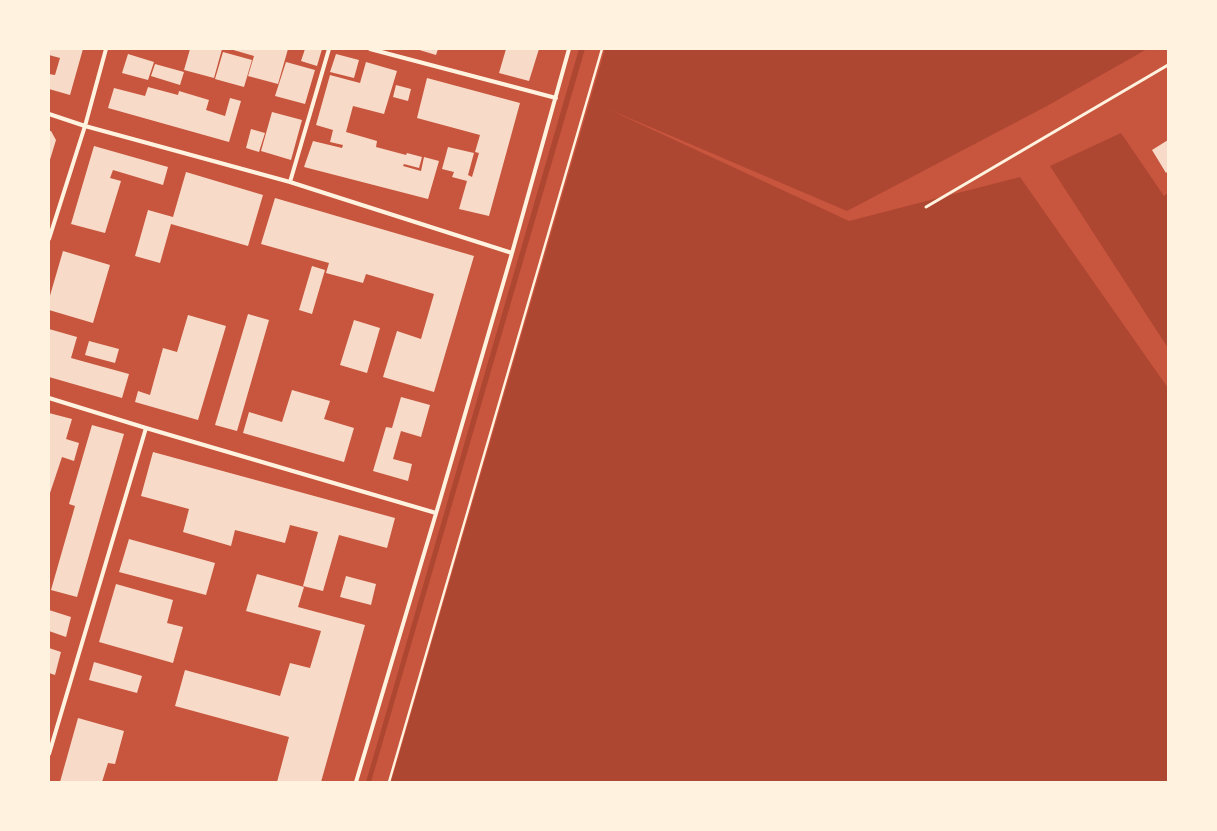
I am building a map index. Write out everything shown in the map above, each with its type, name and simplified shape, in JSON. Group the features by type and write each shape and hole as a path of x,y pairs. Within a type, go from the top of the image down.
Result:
{"street":[{"path":"49,239 85,126 106,49"},
{"path":"290,182 329,49"},
{"path":"370,49 556,98"},
{"path":"356,782 512,253 556,98 568,49"},
{"path":"49,114 85,126 290,182 512,253"},
{"path":"49,398 436,514"},
{"path":"49,754 146,428"}],"lane":[{"path":"926,207 1168,65"}],"path":[{"path":"389,782 602,49"}],"shaded area":[{"path":"579,49 585,49 371,782 366,782"},
{"path":"605,49 1147,49 1047,106 847,211 608,109 849,221 1020,177 1168,388 1168,782 391,782"},
{"path":"1121,133 1164,196 1168,193 1168,348 1050,166"}],"building":[{"path":"49,49 83,49 70,95 49,89 49,74 55,75 60,58 49,55"},
{"path":"190,49 222,49 214,78 184,70"},
{"path":"230,49 288,49 278,84 248,76 254,56"},
{"path":"305,49 322,49 317,66 301,61"},
{"path":"416,49 438,49 436,55"},
{"path":"506,49 539,49 529,81 499,73"},
{"path":"223,52 252,60 244,87 215,79"},
{"path":"128,54 154,62 148,80 122,73"},
{"path":"336,54 359,60 354,78 330,72"},
{"path":"286,62 315,70 305,104 275,96"},
{"path":"366,62 397,71 384,114 353,106 346,132 377,141 376,147 406,155 407,153 422,157 419,168 404,164 403,166 421,171 424,157 439,161 428,199 304,167 313,141 342,148 343,145 330,142 333,130 316,125 330,75 360,83"},
{"path":"155,64 184,72 180,85 151,76"},
{"path":"427,78 520,103 489,216 459,209 467,181 452,177 454,172 442,169 448,147 474,153 468,175 472,177 479,153 475,152 480,135 417,118"},
{"path":"396,85 411,89 408,101 393,97"},
{"path":"148,87 178,95 179,91 209,100 206,110 225,116 230,98 241,101 229,142 108,108 114,88 145,96"},
{"path":"272,112 302,120 291,160 261,151"},
{"path":"251,129 265,133 259,152 246,148"},
{"path":"49,131 51,131 56,140 49,163"},
{"path":"1168,140 1168,171 1166,173 1152,150"},
{"path":"94,146 168,167 163,185 113,170 110,178 121,181 105,233 71,224"},
{"path":"186,172 263,195 248,246 171,224 160,263 135,256 148,210 173,217"},
{"path":"275,198 474,256 434,392 383,377 397,331 421,339 434,294 366,274 363,283 326,273 329,263 261,244"},
{"path":"63,251 110,265 93,323 49,310 49,299"},
{"path":"312,266 325,270 312,314 299,310"},
{"path":"248,314 269,320 237,431 215,425"},
{"path":"188,315 226,326 198,420 135,402 138,391 150,395 163,348 177,352"},
{"path":"354,320 380,328 367,373 340,365"},
{"path":"49,329 77,337 71,358 129,374 122,398 49,377"},
{"path":"89,341 119,349 115,363 85,355"},
{"path":"292,390 330,401 324,419 354,428 344,462 243,433 249,412 282,422"},
{"path":"401,397 430,405 421,437 401,431 393,459 412,464 408,481 373,471 386,427 392,428"},
{"path":"49,413 72,419 66,439 79,443 74,461 62,457 49,496"},
{"path":"92,425 124,434 77,597 51,590 75,506 69,504"},
{"path":"153,452 395,518 387,548 339,535 323,591 303,586 318,532 290,525 285,543 235,530 231,546 183,532 189,509 141,496"},
{"path":"129,539 215,563 206,595 119,572"},
{"path":"257,574 304,587 298,607 365,625 321,782 277,782 289,737 175,706 185,670 280,696 290,663 310,668 321,631 246,611"},
{"path":"346,576 376,584 371,605 340,597"},
{"path":"116,584 173,600 167,623 183,627 173,663 99,642"},
{"path":"49,610 71,617 66,637 49,631"},
{"path":"49,648 61,652 55,675 49,673"},
{"path":"94,662 142,676 137,693 89,680"},
{"path":"78,718 124,731 115,764 108,763 102,782 60,782"}]}
